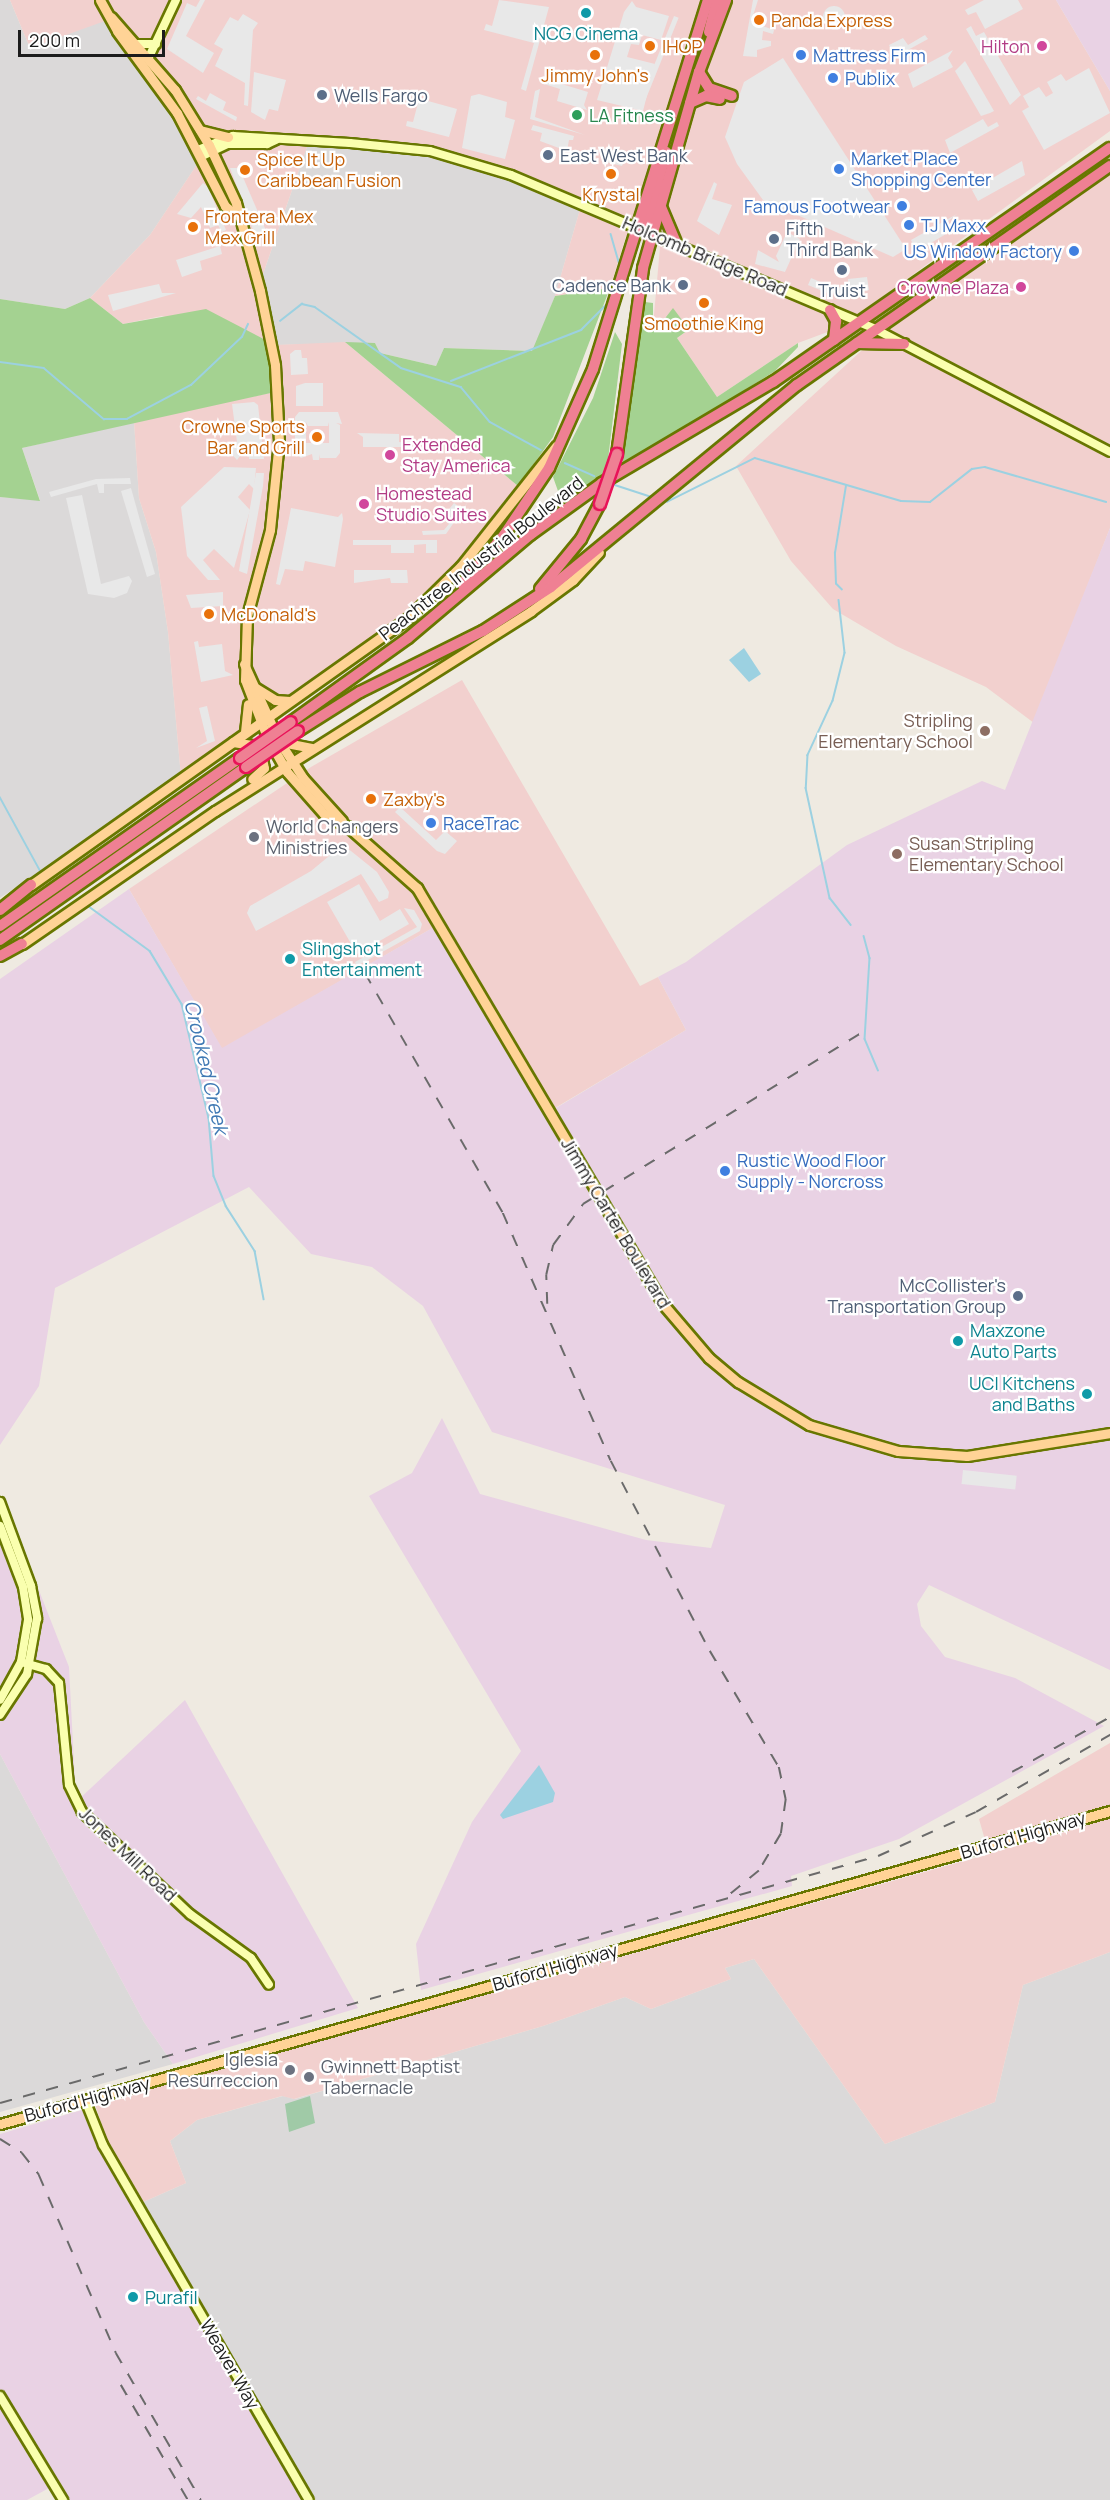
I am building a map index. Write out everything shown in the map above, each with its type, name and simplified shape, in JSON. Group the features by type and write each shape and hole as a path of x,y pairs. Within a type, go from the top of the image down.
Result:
{"highway":[{"path":"531,598 572,552 600,504 617,454 644,230 681,76 708,0"},
{"path":"709,42 717,0"},
{"path":"439,611 525,506 567,429 644,230 660,204 699,72 726,0"},
{"path":"690,103 706,96 731,99 709,88 699,72"},
{"name":"Peachtree Industrial Boulevard","path":"0,926 291,722 439,611 602,483 773,382 1110,148"},
{"path":"0,940 298,731 360,692 477,634 531,598 606,545 724,442 874,329 1110,166"},
{"path":"660,204 665,226 677,244"},
{"path":"830,310 836,321 834,340"},
{"path":"854,344 878,340 904,344"},
{"path":"0,908 30,885"},
{"path":"0,958 22,944"}],"main road":[{"path":"100,0 200,153 225,206 236,215"},
{"path":"111,17 149,57 210,148"},
{"path":"200,130 228,137"},
{"name":"Jimmy Carter Boulevard","path":"210,148 236,203 236,215 267,325 279,424 273,512 248,616 244,664 271,734 288,769 324,814 345,825 406,876 423,897 662,1304 709,1358 738,1382 809,1425 898,1451 967,1456 1110,1433"},
{"path":"268,777 271,734 280,713 408,618 452,577 567,429"},
{"path":"22,944 215,811 268,777 288,769 316,747 531,611 573,580 606,545"},
{"path":"30,885 243,733 250,714 242,681 244,664"},
{"name":"Jimmy Carter Boulevard","path":"244,664 256,688 271,734"},
{"path":"271,734 292,700 345,664"},
{"path":"256,688 275,700 292,700"},
{"path":"243,733 271,734 290,747 316,747"},
{"path":"243,733 271,734"},
{"path":"215,811 217,802 264,768 252,745 233,742"},
{"path":"316,747 305,757 301,772 332,808"},
{"path":"268,777 288,769"},
{"name":"Jimmy Carter Boulevard","path":"288,769 332,808 345,825"},
{"name":"Buford Highway","path":"0,2124 1110,1811"}],"street":[{"path":"134,54 149,57 176,0"},
{"path":"138,44 156,44"},
{"name":"Holcomb Bridge Road","path":"200,153 228,137 276,140 430,151 511,175 859,322 1110,452"},
{"name":"Holcomb Bridge Road","path":"210,148 232,143 267,144 276,140"},
{"path":"0,1502 36,1602 36,1638 0,1715"},
{"path":"0,1526 26,1605 26,1663 0,1700"},
{"name":"Jones Mill Road","path":"26,1663 50,1672 60,1688 69,1785 82,1812 190,1914 251,1958 269,1985"},
{"name":"Weaver Way","path":"85,2100 104,2145 309,2500"},
{"path":"0,2396 63,2500"}],"shaded area":[{"path":"0,0 10,0 30,48 116,16 210,145 150,235 90,298 65,309 0,299"},
{"path":"10,0 1056,0 1110,91 1110,131 841,327 798,343 717,397 677,338 700,322 653,326 660,247 626,236 610,288 555,296 581,206 429,148 310,138 262,277 275,345 162,316 123,324 90,298 150,235 210,145 116,17 30,48"},
{"path":"200,0 205,0 186,36 214,53 203,73 167,49 187,3 196,7"},
{"path":"499,0 549,7 526,91 521,89 534,43 484,30 486,24 492,26"},
{"path":"753,0 758,0 751,22 774,30 773,34 763,31 762,40 771,41 771,46 757,50 757,57 743,56"},
{"path":"984,0 1018,0 1023,9 985,29 976,12 968,15 965,10"},
{"path":"1056,0 1110,0 1110,91"},
{"path":"632,1 636,7 669,16 661,40 642,35 639,45 631,44 627,57 655,64 643,111 597,100 624,12"},
{"path":"830,6 838,6 845,13 845,21 838,28 830,28 823,21 823,13"},
{"path":"243,14 258,23 253,30 248,106 244,105 245,83 215,66 223,49 214,44 230,17 238,21"},
{"path":"674,16 679,18 642,109 637,107"},
{"path":"971,26 976,36 984,32 1021,95 1010,105 966,29"},
{"path":"925,35 928,39 895,57 889,45 903,38 908,45"},
{"path":"953,50 948,58 953,67 913,88 908,74"},
{"path":"783,58 906,249 893,257 763,200 737,164 725,137 744,82"},
{"path":"965,61 994,111 981,116 955,71"},
{"path":"1089,68 1110,113 1044,150 1022,111 1029,107 1023,96 1039,87 1046,97 1053,93 1047,82 1061,74 1066,81"},
{"path":"254,72 286,80 278,111 269,109 265,120 251,112"},
{"path":"545,79 588,92 584,105 587,110 557,101 560,89 544,84"},
{"path":"540,89 535,117 585,135 530,119 535,91"},
{"path":"210,93 226,102 223,110 237,117 236,121 196,99 198,96 206,101"},
{"path":"479,94 507,102 505,117 515,120 505,159 462,148 471,96"},
{"path":"410,96 457,109 449,137 406,126 407,121 413,122 418,103"},
{"path":"983,119 988,127 997,122 999,126 950,153 945,140"},
{"path":"533,125 574,136 573,140 569,140 567,151 540,141 542,133 531,130"},
{"path":"310,138 429,148 581,206 555,296 533,351 444,348 436,366 380,353 375,343 275,345 262,277"},
{"path":"605,148 636,156 635,161 625,159 622,166 602,161"},
{"path":"1022,161 1025,175 978,201 972,190"},
{"path":"230,168 239,168 267,233 256,238"},
{"path":"1110,174 1110,528 1034,723 986,687 896,646 833,609 791,561 736,466 872,341"},
{"path":"714,182 717,184 712,199 732,205 719,235 697,221"},
{"path":"203,183 208,187 226,230 222,232 218,225 210,228 201,207 191,218 177,214"},
{"path":"957,214 942,226 946,234 919,250 913,244 911,240"},
{"path":"787,232 800,239 785,272 755,264 758,250 779,262 776,256"},
{"path":"220,246 222,254 200,261 202,270 182,277 176,260"},
{"path":"867,277 869,290 835,295 835,290 832,295 808,285 811,278 835,288 848,286 848,279"},
{"path":"159,284 162,293 176,293 113,311 108,295"},
{"path":"345,342 518,486 473,547 409,612 181,777 168,632 156,552 139,498 134,421 284,390 275,345"},
{"path":"295,350 301,350 302,358 307,358 308,374 291,375 290,354"},
{"path":"305,383 323,383 323,406 296,406 296,386"},
{"path":"254,402 258,405 264,459 249,459 249,445 237,460 226,448 237,442 232,404"},
{"path":"299,412 338,412 342,424 336,423 340,425 340,453 336,458 320,458 320,454 319,460 313,460 312,454 301,458 295,453 295,417","holes":["306,422 308,426 328,426 329,422 329,443 306,443"]},
{"path":"134,421 139,498 156,552 168,632 181,777 0,898 0,497 40,500 22,448"},
{"path":"357,433 399,434 399,442 412,443 412,447 363,447 363,437"},
{"path":"224,467 256,468 254,489 249,484 238,497 250,510 234,568 214,549 203,560 220,580 208,580 187,556 181,507"},
{"path":"256,473 264,473 263,486 247,574 239,571"},
{"path":"130,478 131,484 104,484 104,493 99,493 97,484 51,497 49,492 96,479"},
{"path":"131,488 155,574 147,577 121,491"},
{"path":"82,495 101,584 129,576 132,581 127,593 114,598 88,594 66,498"},
{"path":"468,502 446,534 423,535 422,531 444,530 449,524 442,518 454,503 462,509"},
{"path":"291,508 338,517 342,513 343,519 335,567 305,561 303,571 285,569 280,585 276,584"},
{"path":"1110,528 1110,1670 929,1585 917,1604 921,1626 945,1657 1015,1678 1104,1726 899,1839 791,1876 792,1886 421,1990 416,1944 472,1822 521,1751 369,1496 412,1473 442,1418 480,1494 646,1540 711,1548 725,1505 492,1432 423,1306 372,1267 311,1254 249,1187 55,1288 39,1386 0,1445 0,979 129,889 222,1048 443,922 546,1114 686,1030 658,977 686,962 847,845 982,781 1005,790"},
{"path":"353,540 437,540 437,553 426,553 426,544 414,545 414,553 391,553 391,545 353,545"},
{"path":"354,570 407,570 408,583 391,583 390,578 354,583"},
{"path":"223,592 223,606 191,608 186,595"},
{"path":"198,641 199,647 222,644 225,671 233,675 201,682 194,642"},
{"path":"462,680 640,986 658,977 686,1030 545,1114 443,922 222,1049 129,889 311,767"},
{"path":"207,706 215,741 196,748 207,741 199,708"},
{"path":"400,807 436,840 445,831 457,841 445,854 437,851 395,812"},
{"path":"340,847 346,847 377,872 389,892 388,898 379,902 361,874 256,931 247,913 250,906 311,871"},
{"path":"359,884 380,921 400,909 409,924 357,954 327,902"},
{"path":"404,908 414,910 422,924 420,931 357,966 355,962 417,927"},
{"path":"963,1470 1017,1476 1015,1490 962,1484"},
{"path":"11,1519 69,1667 76,1802 185,1700 358,2008 173,2064 144,2022 0,1754 0,1525"},
{"path":"1110,1743 1110,1952 1023,1985 995,2102 885,2144 754,1959 725,1968 731,1979 651,2009 625,1997 543,2026 294,2099 282,2096 197,2120 170,2141 186,2183 141,2203 111,2153 95,2104 989,1854 979,1819"},
{"path":"0,1754 144,2022 173,2064 0,2112"},
{"path":"1110,1952 1110,2500 316,2500 141,2203 186,2183 170,2141 197,2120 283,2096 295,2099 543,2026 625,1997 651,2009 731,1979 725,1968 754,1959 885,2144 995,2102 1023,1985"},
{"path":"82,2110 94,2140 302,2500 70,2500 60,2482 27,2500 0,2500 0,2134"}],"green space":[{"path":"610,288 553,437 518,486 345,342 375,343 380,353 436,366 444,348 532,351 555,296"},
{"path":"90,298 123,324 206,309 275,345 284,390 22,448 40,501 0,497 0,299 65,309"},
{"path":"645,302 653,303 653,326 659,326 673,308 685,324 702,320 677,338 717,397 798,343 798,347 775,371 622,467"},
{"path":"615,332 622,344 606,476 577,495 558,491 553,477 593,398"},
{"path":"310,2096 315,2123 289,2132 285,2104"}],"water":[{"path":"744,648 761,674 749,682 729,660"},
{"path":"539,1765 555,1793 553,1802 503,1819 500,1815"}],"waterway":[{"path":"611,234 620,265"},
{"path":"451,381 581,330 608,303"},
{"path":"280,321 302,304 315,307 401,368 461,387 490,422 541,450"},
{"path":"0,362 44,368 104,419 127,419 191,385 242,337 248,324"},
{"path":"667,502 755,458 901,501 930,502 972,469 985,467 1106,502"},
{"path":"565,463 594,476"},
{"path":"615,485 652,497"},
{"path":"842,590 836,584 835,553 846,486"},
{"path":"839,600 845,653 833,701 808,755 806,788 830,898 851,925"},
{"name":"Crooked Creek","path":"0,797 40,870"},
{"name":"Crooked Creek","path":"87,905 150,951 182,1004 209,1118 214,1176 226,1206 255,1251 264,1299"},
{"path":"864,936 870,958 865,1039 878,1070"}],"railway":[{"path":"365,973 503,1213 611,1461 710,1651 779,1767 786,1799 781,1834 759,1871 729,1895"},
{"path":"547,1304 546,1275 553,1245 583,1204 863,1032"},
{"path":"1012,1772 1110,1717"},
{"path":"0,2103 878,1856 976,1812 1110,1735"},
{"path":"0,2139 22,2153 39,2175 116,2353 201,2500"},
{"path":"121,2385 188,2500"}],"place":[{"name":"NCG Cinema","path":"586,13"},
{"name":"Panda Express","path":"759,20"},
{"name":"IHOP","path":"650,46"},
{"name":"Hilton","path":"1042,46"},
{"name":"Jimmy John's","path":"595,55"},
{"name":"Mattress Firm","path":"801,55"},
{"name":"Publix","path":"833,78"},
{"name":"Wells Fargo","path":"322,95"},
{"name":"LA Fitness","path":"577,115"},
{"name":"East West Bank","path":"548,155"},
{"name":"Market Place Shopping Center","path":"839,169"},
{"name":"Spice It Up Caribbean Fusion","path":"245,170"},
{"name":"Krystal","path":"611,174"},
{"name":"Famous Footwear","path":"902,206"},
{"name":"TJ Maxx","path":"909,225"},
{"name":"Frontera Mex Mex Grill","path":"193,227"},
{"name":"Fifth Third Bank","path":"774,239"},
{"name":"US Window Factory","path":"1074,251"},
{"name":"Truist","path":"842,270"},
{"name":"Cadence Bank","path":"683,285"},
{"name":"Crowne Plaza","path":"1021,287"},
{"name":"Smoothie King","path":"704,303"},
{"name":"Crowne Sports Bar and Grill","path":"317,437"},
{"name":"Extended Stay America","path":"390,455"},
{"name":"Homestead Studio Suites","path":"364,504"},
{"name":"McDonald's","path":"209,614"},
{"name":"Stripling Elementary School","path":"985,731"},
{"name":"Zaxby's","path":"371,799"},
{"name":"RaceTrac","path":"431,823"},
{"name":"World Changers Ministries","path":"254,837"},
{"name":"Susan Stripling Elementary School","path":"897,854"},
{"name":"Slingshot Entertainment","path":"290,959"},
{"name":"Rustic Wood Floor Supply - Norcross","path":"725,1171"},
{"name":"McCollister's Transportation Group","path":"1018,1296"},
{"name":"Maxzone Auto Parts","path":"958,1341"},
{"name":"UCI Kitchens and Baths","path":"1087,1394"},
{"name":"Iglesia Resurreccion","path":"290,2070"},
{"name":"Gwinnett Baptist Tabernacle","path":"309,2077"},
{"name":"Purafil","path":"133,2297"}]}
